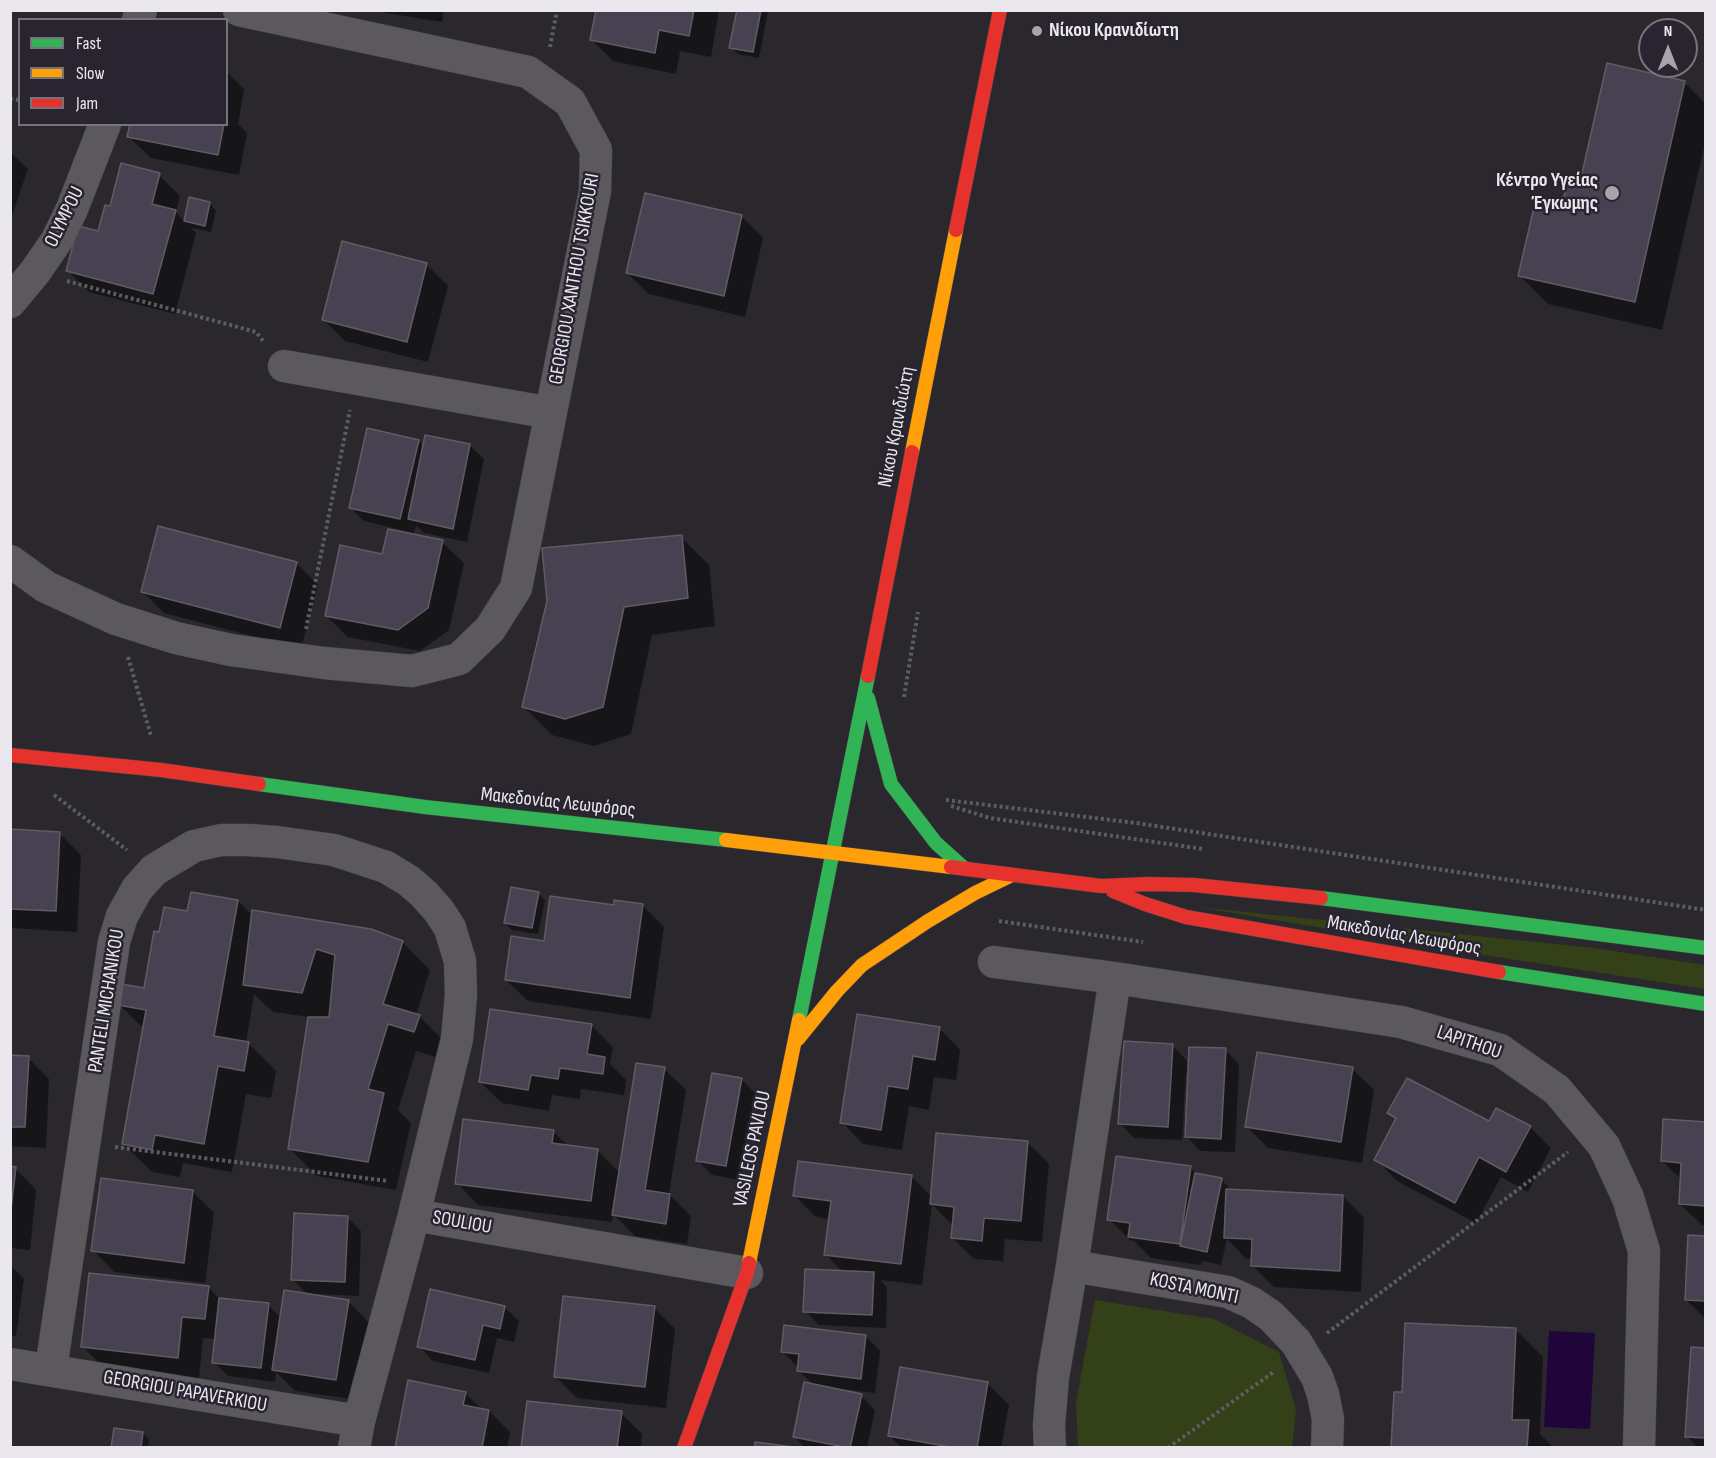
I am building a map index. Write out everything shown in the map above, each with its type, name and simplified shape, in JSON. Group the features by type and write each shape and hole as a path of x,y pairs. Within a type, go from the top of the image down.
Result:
{"main road":[{"name":"Νίκου Κρανιδιώτη","path":"834,852 1000,10"},
{"path":"866,688 891,784 936,843 964,868"},
{"name":"Μακεδονίας Λεωφόρος","path":"10,755 161,770 425,807 834,852 1101,886 1194,885 1290,894 1706,948"},
{"name":"VASILEOS PAVLOU","path":"684,1448 747,1273 834,852"},
{"path":"795,1043 837,991 862,965 975,893 1012,875"},
{"name":"Μακεδονίας Λεωφόρος","path":"1101,886 1186,917 1489,971 1706,1004"}],"street":[{"name":"GEORGIOU XANTHOU TSIKKOURI","path":"10,561 46,587 116,619 176,638 231,650 412,671 459,659 490,629 516,588 595,192 596,150 570,102 528,72 239,10"},
{"name":"OLYMPOU","path":"10,302 57,240 72,209 104,126"},
{"name":"GEORGIOU XANTHOU TSIKKOURI","path":"284,366 551,413"},
{"name":"PANTELI MICHANIKOU","path":"51,1370 114,942 122,916 137,889 154,870 194,846 221,840 248,840 334,850 386,867 409,881 439,911 450,928 460,961 461,994 457,1039 418,1200"},
{"name":"LAPITHOU","path":"994,962 1115,978 1401,1022 1500,1050 1557,1090 1604,1146 1629,1198 1644,1251 1639,1448"},
{"path":"1050,1448 1049,1425 1053,1377 1115,978"},
{"name":"SOULIOU","path":"357,1435 418,1200 747,1273"},
{"name":"KOSTA MONTI","path":"1072,1266 1228,1292 1252,1303 1271,1316 1296,1342 1317,1377 1328,1419 1327,1448"},
{"name":"GEORGIOU PAPAVERKIOU","path":"10,1364 51,1370 357,1435"}],"path":[{"path":"34,272 256,332 284,366"},
{"path":"300,659 356,379"},
{"path":"904,701 919,609"},
{"path":"116,619 161,770"},
{"path":"49,790 154,870"},
{"path":"943,799 1136,823 1706,910"},
{"path":"1168,1448 1302,1352 1594,1133"},
{"path":"85,1143 418,1200"}],"green space":[{"path":"1197,907 1594,948 1705,965 1705,989 1478,954"},
{"path":"1095,1300 1214,1319 1279,1352 1296,1410 1292,1447 1078,1447 1076,1402"}],"shaded area":[{"path":"1549,1331 1595,1333 1590,1429 1544,1427"}],"building":[{"path":"596,10 694,10 689,36 659,30 655,53 590,40"},
{"path":"737,10 761,10 753,52 729,48"},
{"name":"Κέντρο Υγείας Έγκωμης","path":"1607,63 1638,70 1638,78 1672,78 1685,81 1635,302 1518,276 1535,203 1561,208 1568,180 1580,182"},
{"path":"130,126 224,126 218,155 127,137"},
{"path":"121,163 160,173 152,204 176,210 153,294 66,271 78,226 98,231 105,205 110,206"},
{"path":"645,193 742,215 724,296 626,273"},
{"path":"189,197 210,202 205,226 184,221"},
{"path":"342,241 427,263 407,342 322,320"},
{"path":"367,428 419,440 400,519 349,508"},
{"path":"425,435 470,444 453,529 408,519"},
{"path":"158,526 297,562 280,628 141,592"},
{"path":"388,529 443,540 428,608 398,630 325,616 340,545 382,554"},
{"path":"682,535 688,598 624,607 603,707 565,719 522,707 547,601 542,548"},
{"path":"10,829 60,832 56,911 10,909"},
{"path":"511,887 539,892 532,928 504,923"},
{"path":"191,892 238,900 214,1036 249,1042 244,1071 218,1066 204,1144 155,1135 152,1150 122,1144 146,1010 118,1005 122,984 144,988 154,931 159,932 164,907 187,911"},
{"path":"550,896 614,905 614,900 643,904 630,998 505,980 511,936 544,941"},
{"path":"252,910 371,929 403,941 383,1004 420,1015 414,1032 388,1024 368,1089 384,1093 368,1162 288,1149 308,1017 329,1017 335,955 316,949 302,993 243,985"},
{"path":"490,1009 592,1024 587,1054 605,1057 603,1074 560,1068 558,1079 531,1075 528,1090 479,1082"},
{"path":"857,1014 940,1027 935,1060 913,1056 908,1089 888,1086 881,1130 840,1123"},
{"path":"1124,1041 1173,1044 1168,1127 1118,1124"},
{"path":"1189,1047 1226,1048 1221,1139 1185,1137"},
{"path":"1257,1052 1353,1067 1341,1142 1245,1127"},
{"path":"10,1055 29,1056 25,1127 10,1127"},
{"path":"636,1063 665,1067 645,1190 670,1194 666,1224 612,1215"},
{"path":"712,1073 742,1078 726,1166 696,1161"},
{"path":"1407,1078 1489,1121 1496,1108 1531,1126 1506,1172 1479,1157 1455,1203 1374,1160 1396,1118 1387,1113"},
{"path":"463,1119 554,1130 552,1143 598,1149 591,1201 455,1184"},
{"path":"1663,1119 1706,1122 1706,1206 1679,1204 1681,1163 1661,1161"},
{"path":"936,1133 1028,1141 1021,1221 984,1218 982,1241 951,1238 954,1207 930,1204"},
{"path":"1116,1156 1191,1166 1180,1244 1128,1237 1130,1223 1107,1220"},
{"path":"798,1161 912,1175 901,1264 824,1255 831,1201 793,1196"},
{"path":"10,1166 16,1167 10,1219"},
{"path":"1195,1173 1222,1178 1207,1252 1180,1246"},
{"path":"101,1178 193,1190 184,1263 91,1251"},
{"path":"1226,1189 1343,1195 1340,1271 1251,1266 1252,1239 1224,1238"},
{"path":"294,1213 348,1216 345,1282 291,1280"},
{"path":"1688,1235 1706,1236 1706,1301 1685,1300"},
{"path":"805,1269 874,1272 872,1315 803,1312"},
{"path":"89,1273 209,1286 205,1319 182,1317 178,1358 81,1347"},
{"path":"430,1289 505,1306 500,1329 483,1325 475,1360 417,1347"},
{"path":"284,1290 349,1300 336,1380 272,1370"},
{"path":"563,1296 655,1306 645,1387 554,1377"},
{"path":"219,1298 269,1303 261,1368 212,1363"},
{"path":"1405,1323 1516,1328 1512,1420 1529,1420 1527,1448 1391,1448 1394,1392 1402,1392"},
{"path":"784,1325 866,1335 861,1379 797,1371 799,1354 781,1352"},
{"path":"1691,1347 1706,1348 1706,1438 1685,1437"},
{"path":"900,1367 988,1382 977,1448 956,1448 888,1436"},
{"path":"408,1380 466,1392 463,1405 489,1410 482,1448 395,1448"},
{"path":"804,1382 862,1394 850,1448 793,1437"},
{"path":"527,1401 622,1411 617,1448 521,1448"},
{"path":"114,1428 143,1432 141,1448 111,1448"},
{"path":"755,1442 801,1448 754,1448"}],"traffic: fast":[{"path":"799,1020 868,676"},
{"path":"868,698 891,784 936,843 964,868"},
{"path":"259,784 425,807 726,840"},
{"path":"1321,898 1706,948"},
{"path":"1499,972 1706,1004"}],"traffic: slow":[{"path":"912,452 956,230"},
{"path":"726,840 951,867"},
{"path":"798,1039 837,991 862,965 928,921 975,893 1012,875"},
{"path":"749,1263 799,1020"}],"traffic: jam":[{"path":"956,230 1000,10"},
{"path":"868,676 912,452"},
{"path":"10,755 161,770 259,784"},
{"path":"951,867 1101,886 1194,885 1321,898"},
{"path":"1113,891 1186,917 1499,972"},
{"path":"684,1448 749,1263"}],"place":[{"name":"Νίκου Κρανιδίωτη","path":"1037,31"},
{"name":"Κέντρο Υγείας Έγκωμης","path":"1612,193"}]}
